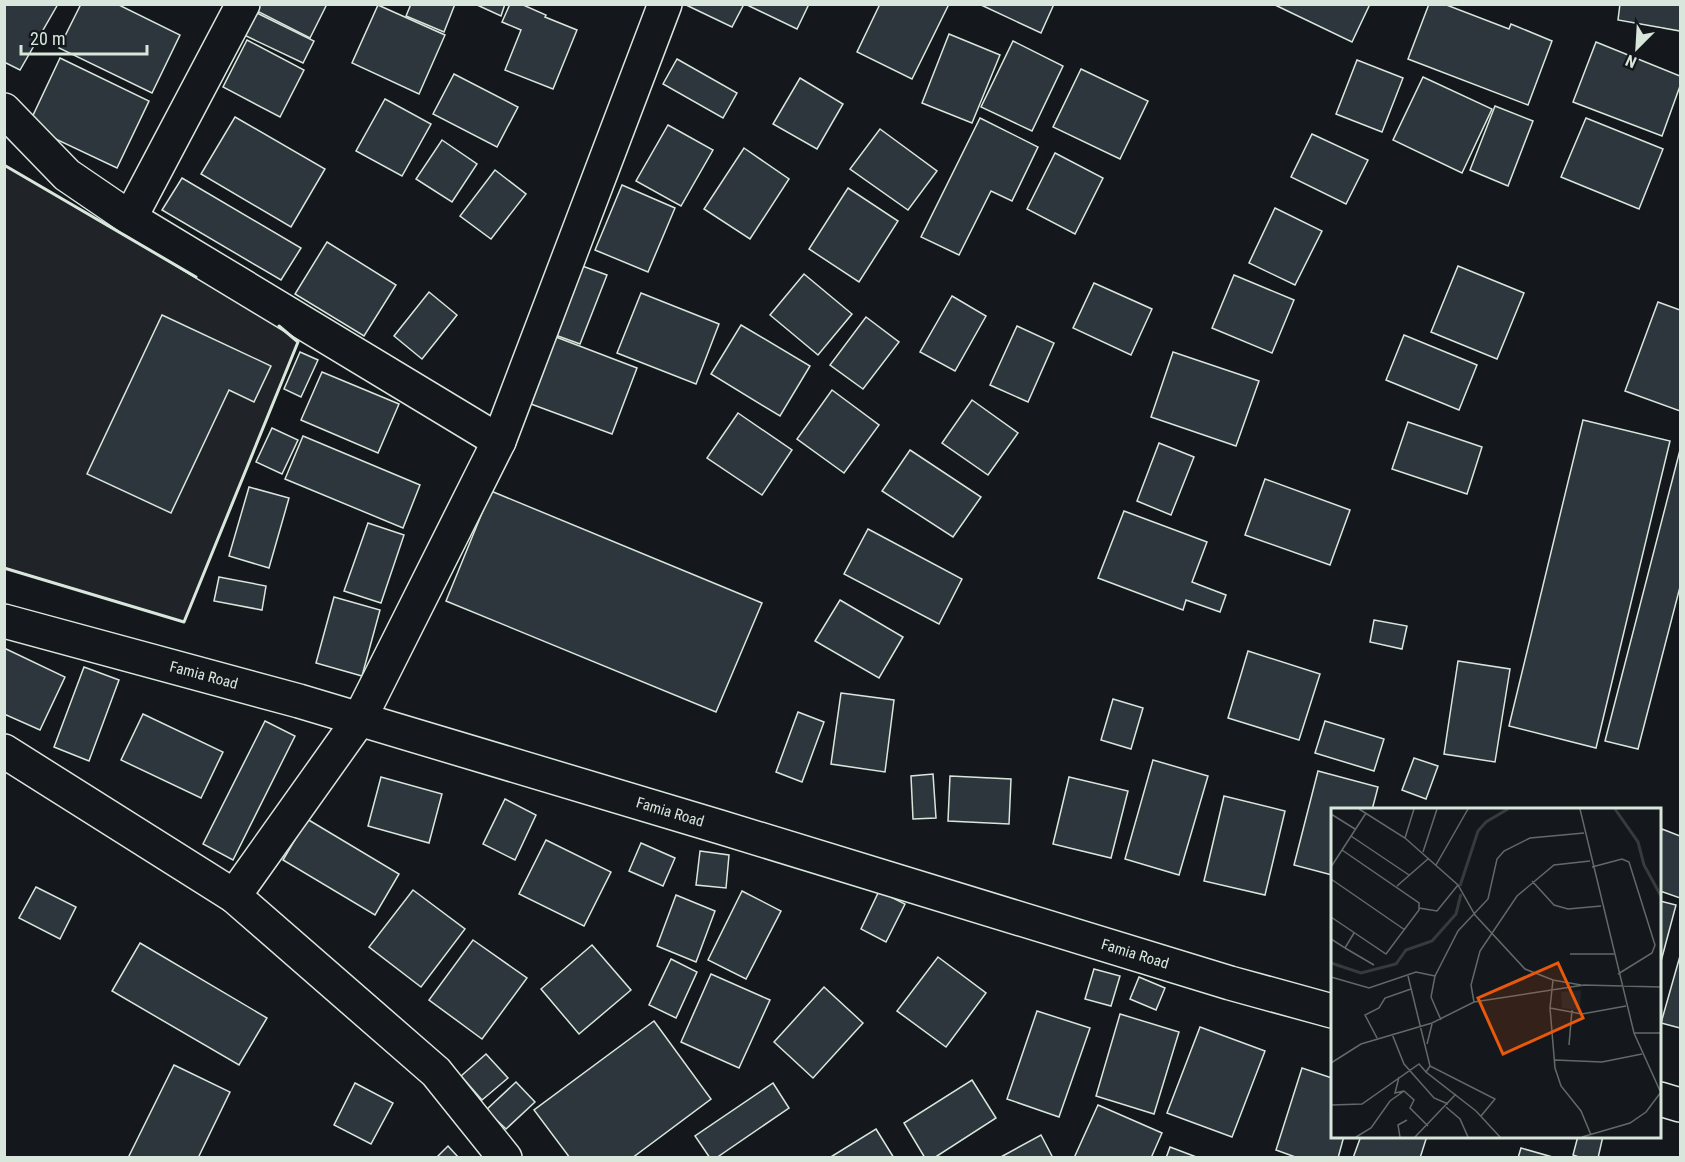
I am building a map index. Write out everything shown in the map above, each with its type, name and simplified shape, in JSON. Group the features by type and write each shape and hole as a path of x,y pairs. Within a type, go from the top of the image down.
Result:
{"street":[{"path":"130,218 243,4"},
{"path":"234,896 358,720 499,441 664,4"},
{"path":"4,110 67,175 130,218 499,441"},
{"name":"Famia Road","path":"4,621 299,701 1230,983 1331,1011"},
{"path":"4,751 234,896 436,1072 505,1158"},
{"path":"1661,1100 1680,1105"}],"shaded area":[{"path":"4,165 275,323 298,342 184,622 5,568"}],"building":[{"path":"4,4 58,4 20,70 4,62"},
{"path":"81,4 117,4 180,35 152,93 59,48"},
{"path":"258,4 327,4 310,38 255,10"},
{"path":"411,4 455,4 444,32 406,16"},
{"path":"475,4 505,4 501,16"},
{"path":"510,4 521,4 577,30 553,89 505,70 521,30 502,22"},
{"path":"684,4 744,4 732,27"},
{"path":"745,4 809,4 797,29"},
{"path":"880,4 949,4 912,79 857,52"},
{"path":"979,4 1054,4 1041,33"},
{"path":"1273,4 1370,4 1352,42"},
{"path":"1429,4 1444,4 1509,29 1511,24 1552,41 1528,105 1408,59"},
{"path":"1620,4 1680,4 1680,31 1618,20"},
{"path":"378,5 445,35 419,94 352,63"},
{"path":"255,12 314,41 303,63 244,35"},
{"path":"949,34 1000,55 972,123 922,103"},
{"path":"247,40 304,70 280,117 223,87"},
{"path":"1013,41 1063,66 1032,131 981,107"},
{"path":"1596,42 1680,76 1680,86 1662,136 1573,102"},
{"path":"60,58 149,101 117,168 28,126"},
{"path":"677,59 737,93 723,118 663,84"},
{"path":"1357,60 1403,78 1382,132 1336,114"},
{"path":"1081,69 1148,101 1120,159 1053,127"},
{"path":"454,74 518,107 497,147 433,114"},
{"path":"1423,77 1492,109 1462,173 1393,140"},
{"path":"800,78 843,104 817,149 773,124"},
{"path":"385,99 431,124 402,176 356,151"},
{"path":"1495,106 1533,121 1508,186 1470,170"},
{"path":"235,117 325,169 291,227 201,174"},
{"path":"980,118 1038,147 1012,201 991,191 959,255 921,237"},
{"path":"1586,118 1663,149 1639,209 1561,177"},
{"path":"668,125 713,150 681,206 636,181"},
{"path":"880,129 937,171 908,210 850,169"},
{"path":"1312,134 1368,160 1346,204 1291,177"},
{"path":"442,140 477,164 452,202 416,179"},
{"path":"744,148 789,179 750,239 704,209"},
{"path":"1055,153 1103,178 1075,234 1027,209"},
{"path":"495,170 526,194 491,239 460,216"},
{"path":"182,178 301,248 281,280 162,210"},
{"path":"622,185 675,208 648,272 595,250"},
{"path":"848,188 898,221 859,282 809,249"},
{"path":"1275,208 1322,231 1295,285 1249,263"},
{"path":"327,242 396,285 364,336 295,294"},
{"path":"574,263 607,275 580,344 547,332"},
{"path":"1458,266 1524,293 1497,359 1431,332"},
{"path":"804,274 852,314 818,355 770,315"},
{"path":"1234,275 1294,300 1272,353 1212,328"},
{"path":"1094,283 1152,309 1131,355 1073,328"},
{"path":"429,292 457,315 422,359 394,336"},
{"path":"641,293 719,324 696,384 617,353"},
{"path":"952,296 986,316 955,371 920,352"},
{"path":"1658,302 1680,310 1680,411 1625,391"},
{"path":"162,315 271,366 254,402 229,390 171,513 87,474"},
{"path":"866,317 899,342 863,389 830,365"},
{"path":"741,325 810,366 780,416 711,374"},
{"path":"1017,326 1054,343 1028,402 990,385"},
{"path":"1404,335 1477,365 1459,410 1386,380"},
{"path":"556,337 637,368 612,434 531,404"},
{"path":"300,352 318,360 301,397 284,389"},
{"path":"1173,352 1259,381 1236,446 1151,417"},
{"path":"322,372 399,404 378,453 301,420"},
{"path":"832,390 879,425 844,473 797,439"},
{"path":"972,400 1018,433 988,475 942,443"},
{"path":"738,413 792,450 762,495 707,458"},
{"path":"1583,420 1670,441 1596,748 1509,726"},
{"path":"1408,422 1482,447 1467,494 1392,469"},
{"path":"272,428 298,440 282,474 256,462"},
{"path":"303,436 420,485 403,528 285,479"},
{"path":"1159,443 1194,457 1171,515 1137,501"},
{"path":"910,450 981,497 953,537 882,491"},
{"path":"1680,450 1680,587 1638,749 1605,741"},
{"path":"1265,479 1350,510 1330,565 1245,535"},
{"path":"249,487 289,498 269,568 229,556"},
{"path":"491,491 762,603 716,712 446,601"},
{"path":"1124,511 1207,542 1192,582 1226,595 1220,612 1186,600 1183,610 1098,578"},
{"path":"368,523 404,535 381,603 344,591"},
{"path":"868,529 962,579 939,624 844,574"},
{"path":"219,577 266,586 262,610 214,601"},
{"path":"334,597 380,610 362,676 316,663"},
{"path":"840,600 903,637 879,678 815,641"},
{"path":"1374,620 1407,626 1402,649 1370,642"},
{"path":"4,648 65,677 40,730 4,714"},
{"path":"1248,651 1320,674 1299,740 1228,718"},
{"path":"1458,661 1510,669 1495,762 1444,754"},
{"path":"84,667 119,680 89,761 54,747"},
{"path":"841,693 894,700 885,772 831,764"},
{"path":"1113,699 1143,708 1131,749 1101,740"},
{"path":"798,712 824,722 802,782 776,772"},
{"path":"143,714 223,752 201,798 121,760"},
{"path":"265,721 295,736 233,860 203,844"},
{"path":"1325,721 1384,739 1374,771 1315,753"},
{"path":"1414,758 1438,766 1426,799 1402,790"},
{"path":"1153,760 1208,776 1179,875 1125,859"},
{"path":"1318,771 1378,787 1373,808 1331,808 1331,875 1294,865"},
{"path":"933,774 936,818 913,819 911,776"},
{"path":"950,776 1011,779 1009,824 948,821"},
{"path":"381,777 442,794 429,843 368,826"},
{"path":"1069,777 1128,791 1111,858 1053,844"},
{"path":"1224,796 1285,811 1265,895 1204,881"},
{"path":"505,799 536,815 515,860 483,844"},
{"path":"307,819 399,874 375,915 283,860"},
{"path":"1662,829 1680,836 1680,898 1661,891"},
{"path":"546,840 611,872 584,926 519,894"},
{"path":"641,843 675,858 663,886 629,871"},
{"path":"700,851 729,855 726,888 696,885"},
{"path":"36,887 76,907 60,939 19,918"},
{"path":"413,890 465,929 421,987 369,947"},
{"path":"742,891 781,911 746,979 708,960"},
{"path":"879,891 905,904 886,942 861,929"},
{"path":"676,895 715,911 696,962 657,946"},
{"path":"1661,901 1676,905 1661,961"},
{"path":"473,940 527,978 482,1039 429,1000"},
{"path":"140,943 267,1018 239,1065 112,991"},
{"path":"592,945 631,990 579,1034 541,989"},
{"path":"1680,956 1680,1028 1661,1023"},
{"path":"938,957 986,993 946,1047 897,1011"},
{"path":"671,959 697,972 676,1018 649,1005"},
{"path":"1094,969 1120,976 1111,1006 1085,999"},
{"path":"711,974 770,1000 739,1068 681,1042"},
{"path":"1139,977 1165,988 1156,1010 1130,999"},
{"path":"824,987 863,1023 813,1078 774,1042"},
{"path":"1037,1011 1090,1028 1059,1117 1007,1099"},
{"path":"1120,1014 1179,1032 1154,1114 1096,1096"},
{"path":"654,1021 711,1099 632,1158 570,1158 534,1110"},
{"path":"1200,1027 1265,1051 1232,1137 1167,1113"},
{"path":"486,1054 508,1078 482,1100 461,1076"},
{"path":"174,1065 230,1092 198,1158 128,1158"},
{"path":"1302,1068 1331,1078 1331,1138 1343,1138 1338,1158 1298,1158 1276,1150"},
{"path":"972,1080 996,1118 934,1158 925,1158 904,1123"},
{"path":"516,1082 535,1102 506,1129 486,1110"},
{"path":"355,1083 393,1103 371,1144 334,1125"},
{"path":"773,1083 789,1108 716,1158 710,1158 695,1136"},
{"path":"1098,1105 1162,1133 1151,1158 1074,1158"},
{"path":"876,1129 894,1158 829,1158"},
{"path":"1041,1135 1053,1158 999,1158"},
{"path":"1360,1138 1426,1138 1420,1158 1353,1158"},
{"path":"1577,1138 1603,1138 1598,1158 1582,1158 1573,1155"},
{"path":"448,1146 459,1158 436,1158"},
{"path":"1170,1147 1199,1158 1166,1158"},
{"path":"1521,1148 1556,1158 1518,1158"}],"wall":[{"path":"4,165 196,277"},
{"path":"4,568 184,622 298,342 279,326"}]}
